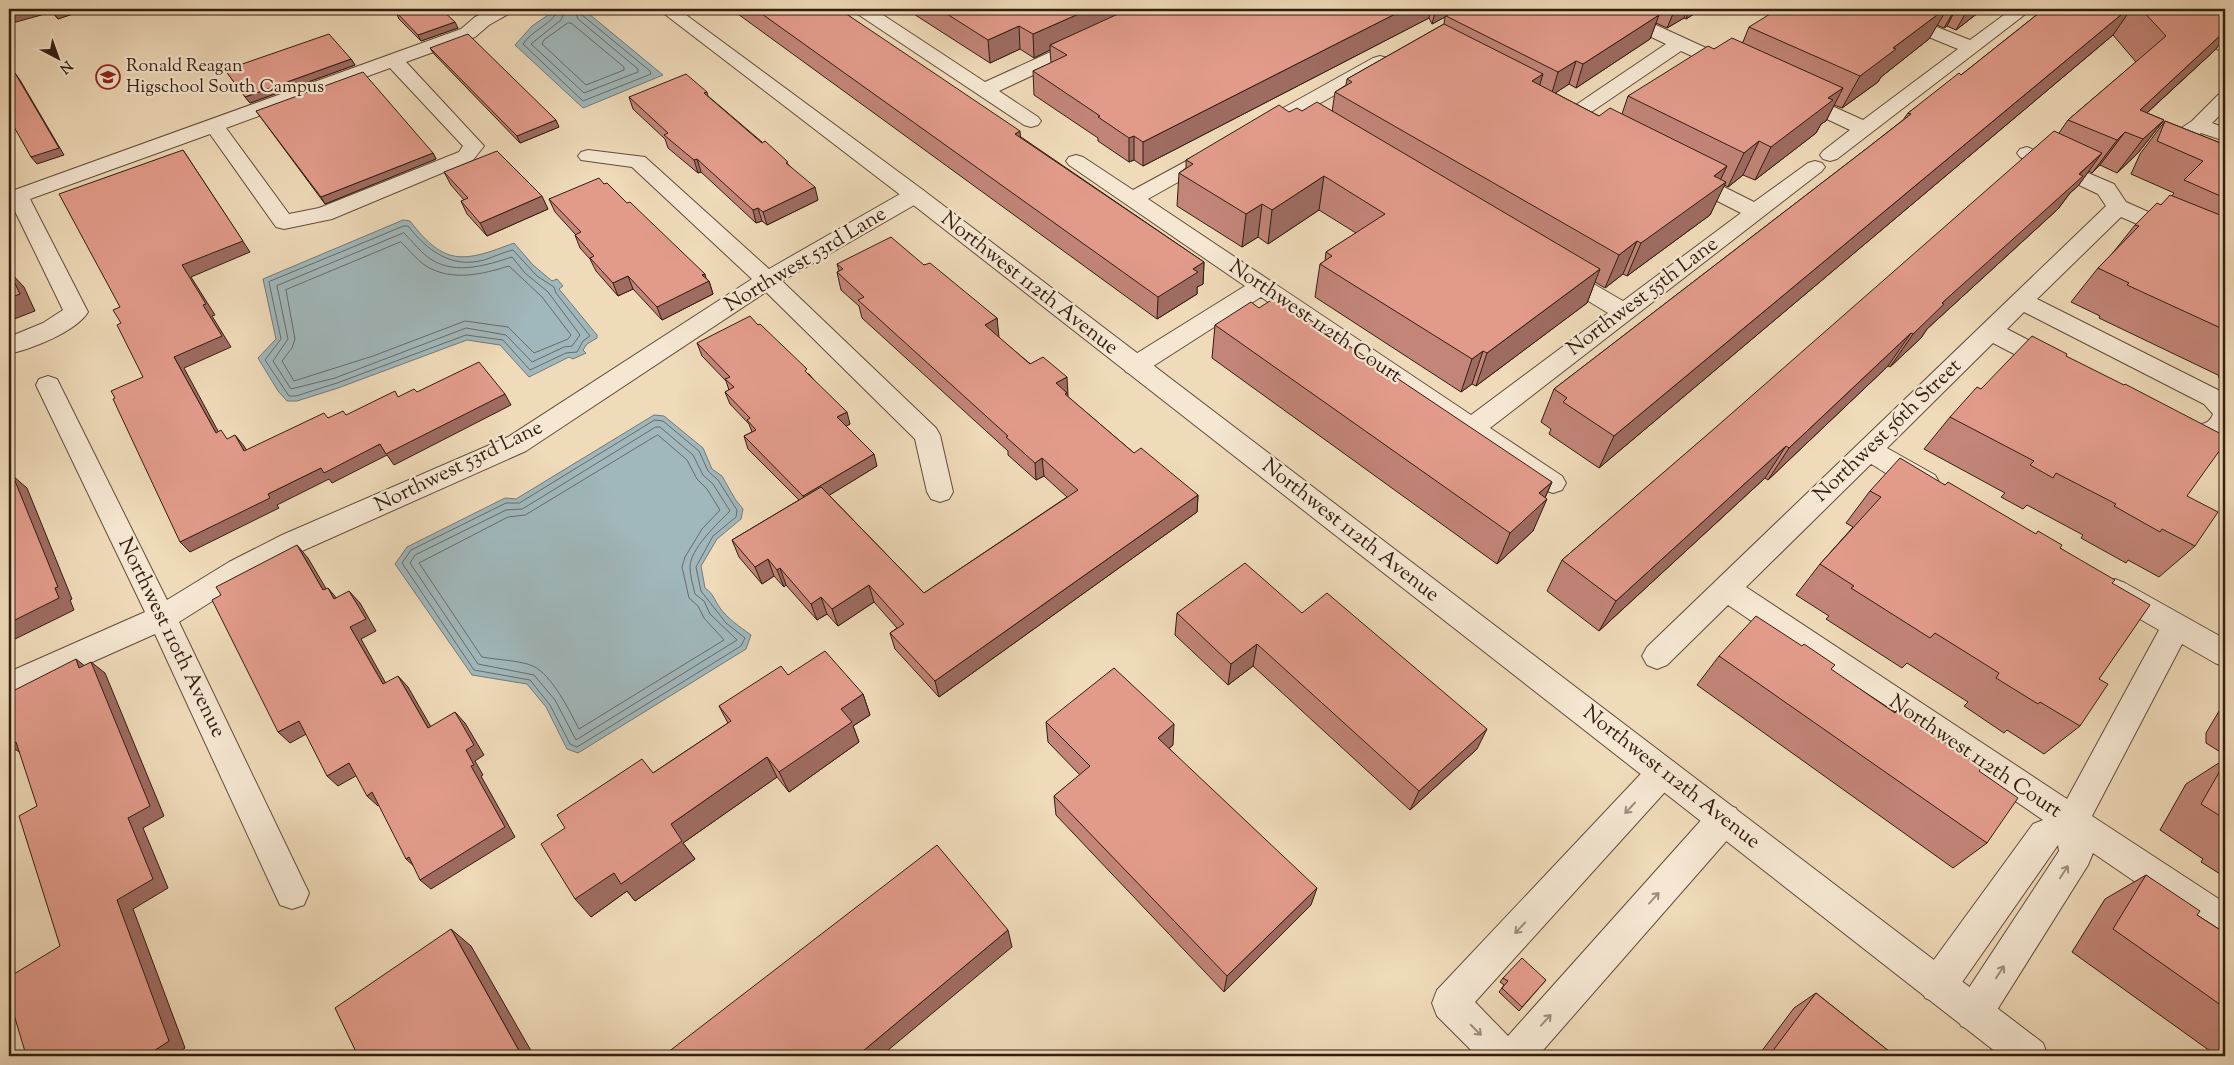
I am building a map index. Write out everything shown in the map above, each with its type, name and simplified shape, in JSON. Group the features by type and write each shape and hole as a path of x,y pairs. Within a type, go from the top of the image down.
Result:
{"street":[{"path":"9,346 51,329 76,312 13,198 468,33 484,15 504,9"},
{"name":"Northwest 112th Avenue","path":"668,9 915,195 2030,1056"},
{"path":"862,9 1031,121"},
{"path":"1607,9 1751,76"},
{"path":"1876,9 1972,48"},
{"name":"Northwest 55th Lane","path":"1472,428 2023,9"},
{"path":"2184,30 2225,46"},
{"path":"984,90 1099,37"},
{"path":"1571,117 1680,43"},
{"path":"1249,135 1300,116 1396,54"},
{"path":"214,125 284,222 324,214 466,156 474,146 394,61"},
{"path":"1777,88 1865,129"},
{"path":"2170,144 2199,124 2225,99"},
{"path":"2199,124 2225,135"},
{"path":"1132,199 1224,148"},
{"path":"2027,153 2106,189 2118,207 2225,255"},
{"path":"588,156 638,161 767,280 927,435 940,492"},
{"name":"Northwest 112th Court","path":"1076,161 1553,483"},
{"path":"1668,167 1756,212"},
{"name":"Northwest 53rd Lane","path":"9,686 162,618 239,570 292,544 517,444 625,375 767,280 915,195"},
{"name":"Northwest 56th Street","path":"1657,656 2118,207"},
{"path":"1540,262 1624,312"},
{"path":"1135,366 1261,286"},
{"path":"2021,301 2213,398 2223,418 2207,433 2188,434 2162,420"},
{"path":"1990,331 2076,376"},
{"name":"Northwest 110th Avenue","path":"48,384 162,618 292,893"},
{"path":"1868,450 1945,494"},
{"path":"2090,577 2225,654"},
{"name":"Northwest 112th Court","path":"1726,589 2225,924"},
{"path":"1974,1013 2076,854 2072,822 2176,626"},
{"path":"1502,1056 1450,1003 1663,772"},
{"path":"1514,1056 1724,819"},
{"path":"1938,985 2044,836 2072,822"},
{"path":"2006,890 2038,913"}],"water":[{"path":"557,9 583,9 663,75 583,108 515,45 532,26"},
{"path":"403,220 410,221 434,247 456,256 468,257 482,254 514,243 533,265 552,281 557,279 563,286 559,289 597,335 597,338 587,344 583,350 586,353 573,359 569,357 529,377 500,345 467,340 338,388 297,401 287,401 278,391 258,358 276,339 263,279"},
{"path":"654,415 664,416 703,448 712,469 722,476 743,509 741,519 717,539 701,566 705,588 727,616 751,635 746,649 578,753 567,749 546,707 527,684 472,675 395,564 407,547 505,498 516,499"}],"building":[{"path":"406,9 441,9 455,22 418,35 396,12"},
{"path":"755,9 839,9 1020,131 1015,134 1204,262 1193,269 1198,272 1158,297"},
{"path":"939,9 1090,9 1033,34 1019,26 988,40"},
{"path":"1129,9 1405,9 1143,142 1134,136 1129,138 1033,71 1067,55 1050,45"},
{"path":"1458,9 1645,9 1659,15 1583,64 1576,61 1558,72 1446,16"},
{"path":"1778,9 1797,11 1800,9 1945,9 1893,48 1896,49 1860,76 1749,27"},
{"path":"2044,9 2128,9 1614,436 1563,402 1567,398 1554,389 1866,149 1911,114 1908,113 1959,73 1961,75"},
{"path":"2141,9 2215,9 2225,12 2225,31 2140,110 2164,120 2143,139 2125,132 2117,140 2068,120 2166,36"},
{"path":"1444,24 1543,74 1532,81 1599,116 1610,108 1727,166 1714,176 1726,182 1641,243 1637,241 1619,255 1335,92 1352,82 1347,79"},
{"path":"329,34 351,59 245,97 225,70"},
{"path":"468,34 556,120 517,136 430,48"},
{"path":"1732,38 1843,88 1828,98 1833,100 1771,147 1759,141 1744,153 1628,96 1708,46 1714,49"},
{"path":"363,72 433,153 321,197 256,111"},
{"path":"15,73 59,148 31,157 9,118 9,75"},
{"path":"686,74 707,92 704,93 762,143 765,141 788,162 786,163 815,187 763,212 758,208 753,210 697,159 694,160 664,135 668,133 629,97"},
{"path":"1317,102 1600,269 1487,353 1483,351 1472,359 1320,264 1332,256 1326,252 1385,214 1324,176 1272,210 1262,204 1246,214 1179,173 1193,164 1186,160 1279,105 1289,112 1297,108 1302,111"},
{"path":"2165,121 2223,144 2225,142 2225,198 2184,180 2203,161 2157,141"},
{"path":"2054,131 2102,153 2079,174 2083,176 1942,303 1944,304 1913,334 1911,333 1789,448 1786,446 1616,601 1562,560 1715,428"},
{"path":"183,150 243,241 182,265 206,304 203,305 222,336 174,357 216,433 221,430 227,439 235,435 244,451 324,413 328,418 343,411 346,415 395,391 398,397 414,389 417,392 479,362 505,394 386,454 380,444 324,473 321,468 268,494 270,498 180,542 113,399 115,398 111,391 143,377 117,325 121,323 113,310 120,307 59,194"},
{"path":"497,151 542,196 480,223 461,201 468,198 444,172"},
{"path":"599,178 604,184 607,183 627,203 630,202 705,274 702,275 709,281 657,307 628,276 613,283 590,258 594,256 575,235 581,232 549,199"},
{"path":"2170,195 2225,217 2225,330 2127,285 2129,283 2098,268 2139,226 2135,225 2157,203 2161,205"},
{"path":"891,237 924,265 930,263 997,318 985,325 1030,364 1043,357 1067,377 1056,383 1067,393 1065,394 1134,453 1141,448 1198,495 935,681 890,633 904,624 869,585 832,609 821,597 811,604 780,568 777,570 768,559 755,567 732,540 821,487 924,593 1078,490 1042,458 1035,463 1006,437 1008,436 858,300 864,297 837,272 843,269 837,264"},
{"path":"9,271 20,294 9,298"},
{"path":"1276,297 1552,482 1539,493 1547,499 1510,533 1215,325 1251,302 1259,308"},
{"path":"750,316 807,369 805,371 847,412 837,417 874,454 803,496 744,436 756,430 747,420 750,418 725,392 734,387 725,379 730,377 697,343"},
{"path":"2032,336 2067,354 2066,356 2125,384 2225,436 2225,443 2187,496 2218,512 2195,546 2162,529 2160,532 2114,506 2116,504 2056,473 2053,478 2030,465 2034,461 1950,417 1977,387 1981,389"},
{"path":"1900,458 1945,485 1948,482 2036,534 2038,531 2062,545 2060,548 2115,580 2112,583 2150,605 2099,679 2108,684 2080,726 2040,702 2038,704 1996,678 1999,673 1935,633 1930,638 1851,588 1854,586 1820,564 1881,497 1870,491"},
{"path":"13,476 58,587 55,588 59,598 9,623 9,478"},
{"path":"297,545 323,590 328,588 334,599 349,591 366,619 350,627 383,684 398,676 428,728 455,712 474,745 466,750 474,765 471,766 505,827 420,880 409,857 406,859 372,792 367,796 349,763 327,776 299,721 278,732 212,600 221,595 216,587"},
{"path":"1245,563 1302,613 1327,593 1487,729 1419,791 1257,644 1231,664 1177,613"},
{"path":"1756,616 1802,646 1804,644 1835,665 1831,669 1895,713 1901,706 1924,721 1920,726 1982,767 1979,771 2018,798 1987,843 1719,656"},
{"path":"825,651 863,694 841,709 852,722 779,772 767,757 671,824 682,841 621,884 614,873 575,899 541,844 565,828 557,815 642,759 653,773 731,721 719,706 781,666 788,675"},
{"path":"76,659 79,668 91,662 150,806 128,818 153,879 117,900 169,1041 146,1056 24,1056 26,1055 9,998 9,977 60,946 19,816 37,806 16,742 9,746 9,693"},
{"path":"1114,668 1174,724 1158,738 1317,888 1227,976 1054,796 1090,766 1046,722"},
{"path":"2225,762 2225,819 2201,804"},
{"path":"937,845 1008,930 857,1056 663,1056"},
{"path":"2146,875 2200,911 2197,915 2225,933 2225,1008 2113,929"},
{"path":"451,929 522,1056 358,1056 335,1008"},
{"path":"1522,958 1546,980 1522,1007 1502,988 1508,981 1503,978"},
{"path":"1816,993 1895,1056 1769,1056"}],"place":[{"name":"Ronald Reagan Higschool South Campus","path":"108,77"}]}
